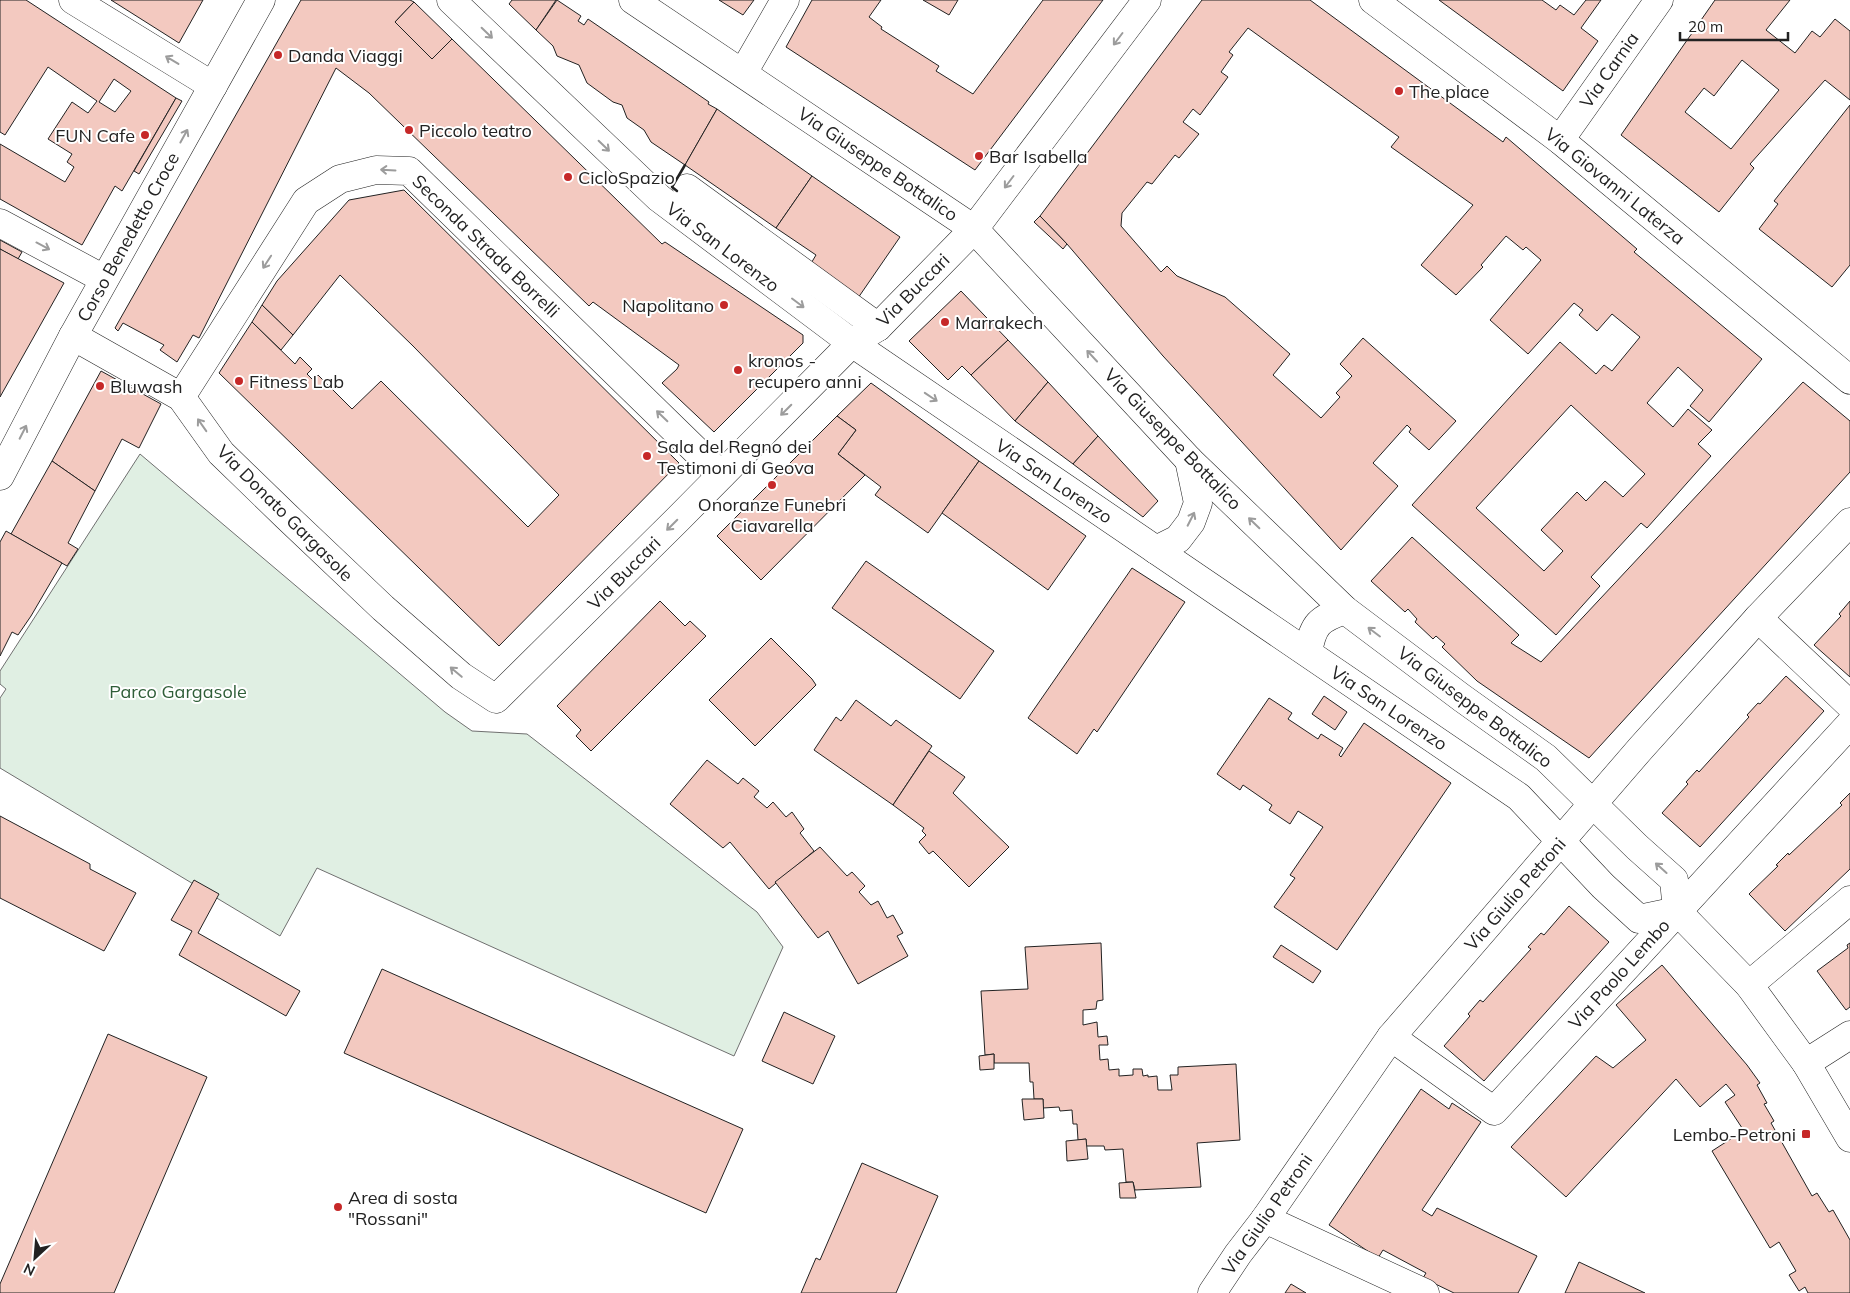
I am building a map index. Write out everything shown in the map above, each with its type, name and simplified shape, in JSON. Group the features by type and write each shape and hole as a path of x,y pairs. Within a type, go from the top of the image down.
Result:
{"street":[{"path":"73,0 213,86"},
{"name":"Corso Benedetto Croce","path":"0,476 104,278 261,0"},
{"name":"Via Giuseppe Bottalico","path":"634,0 974,229 1189,460 1345,610 1546,758 1637,847 1674,880 1677,911"},
{"path":"743,73 785,0"},
{"name":"Via Buccari","path":"496,699 852,343 878,327 974,229 1147,0"},
{"name":"Via Giovanni Laterza","path":"1373,0 1560,140 1850,380"},
{"name":"Via Carnia","path":"1560,140 1659,0"},
{"name":"Via San Lorenzo","path":"462,4 659,198 852,343 1519,797 1602,886 1640,919 1677,911"},
{"name":"Seconda Strada Borrelli","path":"181,396 306,201 340,179 376,170 409,171 721,475"},
{"path":"687,188 878,327"},
{"path":"0,223 104,278"},
{"name":"Via Donato Gargasole","path":"73,336 181,396 221,453 286,516 383,608 461,676 496,699"},
{"path":"1156,550 1178,539 1192,522 1198,503 1189,460"},
{"name":"Via Giulio Petroni","path":"1212,1293 1391,1037 1641,748 1758,618 1850,522"},
{"path":"1308,652 1311,633 1324,617 1345,610"},
{"path":"1758,618 1850,705"},
{"path":"1677,911 1850,724"},
{"path":"1749,984 1850,900"},
{"name":"Via Paolo Lembo","path":"1391,1037 1494,1111 1677,911 1749,984 1806,1063 1850,1138"},
{"path":"1806,1063 1850,1035"},
{"path":"1265,1219 1425,1293"}],"green space":[{"name":"Parco Gargasole","path":"140,454 445,712 472,731 527,734 757,912 783,947 734,1056 317,868 280,936 0,768 0,698 6,689 0,684 0,671"}],"building":[{"path":"0,0 26,0 176,98 122,191 115,186 82,245 0,199 0,144 65,182 74,167 67,162 72,154 48,139 72,102 88,113 97,101 48,67 5,135 0,132","holes":["114,79 131,91 115,112 99,102"]},
{"path":"111,0 203,0 179,43"},
{"path":"301,0 410,0 414,2 395,22 432,59 452,39 662,244 665,242 803,335 803,343 714,432 662,383 679,365 593,302 589,306 369,93 336,68 199,338 193,335 177,362 160,350 164,345 123,323 118,331 115,328"},
{"path":"512,0 556,0 536,30 509,4"},
{"path":"557,0 581,16 578,21 584,25 588,19 717,109 685,165 651,142 644,130 627,118 622,105 613,102 587,83 579,65 557,56 553,46 536,30"},
{"path":"719,0 754,0 743,15"},
{"path":"812,0 881,0 869,17 882,27 881,29 939,66 936,71 973,94 1043,0 1103,0 975,170 786,47"},
{"path":"923,0 958,0 949,15"},
{"path":"1202,0 1310,0 1503,142 1506,137 1637,249 1634,252 1762,359 1709,422 1690,406 1703,390 1678,367 1647,403 1673,427 1688,409 1712,430 1698,444 1711,456 1647,528 1641,523 1591,577 1600,586 1556,635 1412,505 1560,342 1596,374 1604,365 1612,371 1640,337 1612,314 1597,331 1579,315 1583,310 1574,303 1528,354 1490,320 1541,260 1526,247 1523,250 1506,236 1481,265 1483,267 1456,295 1421,265 1473,205 1391,147 1399,137 1248,28 1229,52 1233,55 1221,72 1228,77 1200,115 1193,109 1183,122 1199,134 1179,158 1175,155 1152,184 1147,182 1122,213 1121,226 1161,272 1167,266 1177,276 1225,297 1290,354 1273,375 1321,418 1340,397 1336,393 1352,376 1340,364 1363,338 1456,421 1429,450 1409,432 1411,429 1407,425 1373,463 1398,486 1341,550 1163,356 1067,244 1040,216","holes":["1571,405 1645,474 1623,497 1605,481 1586,501 1577,492 1541,530 1563,551 1544,571 1476,508"]},
{"path":"1439,0 1542,0 1556,10 1560,5 1574,15 1586,0 1601,0 1581,28 1598,41 1563,91"},
{"path":"1715,0 1790,0 1766,30 1795,53 1812,31 1820,37 1835,19 1850,31 1850,100 1825,80 1750,164 1754,168 1719,212 1621,135","holes":["1742,60 1779,90 1731,149 1685,112 1704,88 1714,96"]},
{"path":"414,2 452,39 432,59 395,22"},
{"path":"176,98 182,101 139,174 134,171"},
{"path":"1850,105 1850,265 1832,287 1759,229 1778,204 1774,201"},
{"path":"717,109 812,176 776,228 685,165"},
{"path":"812,176 900,237 858,298 810,265 816,255 776,228"},
{"path":"404,190 679,463 499,646 219,373 252,322 295,364 300,357 312,369 307,374 313,380 318,375 352,409 381,381 528,527 559,495 413,346 340,275 293,335 262,305 277,281 349,200"},
{"path":"1040,216 1067,244 1063,249 1034,222"},
{"path":"0,240 22,252 18,259 0,249"},
{"path":"0,249 64,283 0,397"},
{"path":"961,291 1008,340 971,375 962,366 948,380 909,341"},
{"path":"262,305 293,335 281,350 252,322"},
{"path":"1008,340 1048,382 1015,421 971,375"},
{"path":"101,371 161,404 139,448 122,439 95,491 52,461"},
{"path":"1048,382 1098,436 1073,464 1015,421"},
{"path":"1803,382 1850,421 1850,472 1589,758 1477,681 1442,647 1445,644 1436,636 1433,639 1415,622 1417,619 1408,609 1405,612 1371,581 1412,537 1519,635 1511,643 1541,662"},
{"path":"871,383 979,461 928,533 875,495 881,487 838,454 856,430 837,416"},
{"path":"837,416 856,430 838,454 865,475 761,580 717,536"},
{"path":"1098,436 1158,501 1143,517 1073,464"},
{"path":"52,461 95,491 68,543 78,549 67,566 11,534"},
{"path":"979,461 1086,536 1048,590 942,513"},
{"path":"6,531 62,563 31,616 18,635 12,632 0,656 0,542"},
{"path":"866,561 994,651 960,699 832,608"},
{"path":"1132,568 1185,602 1097,732 1094,729 1077,754 1028,718"},
{"path":"660,601 685,626 690,621 706,636 591,751 576,736 581,730 557,706"},
{"path":"1850,601 1850,677 1814,645 1841,616 1839,614"},
{"path":"771,638 816,685 755,746 709,700"},
{"path":"1786,676 1824,711 1700,847 1662,813 1688,784 1686,782 1697,770 1699,772 1749,717 1747,715"},
{"path":"1324,696 1347,712 1335,730 1312,714"},
{"path":"1269,698 1292,713 1288,719 1318,739 1321,734 1343,748 1339,755 1341,757 1364,723 1451,783 1337,950 1274,907 1295,878 1290,875 1323,827 1298,811 1290,824 1269,810 1272,805 1243,785 1240,790 1217,774"},
{"path":"856,700 891,726 896,720 932,746 893,805 814,750 836,717 841,721"},
{"path":"929,751 965,777 953,793 1009,847 969,887 933,851 929,854 919,842 926,835 922,831 924,828 893,805"},
{"path":"707,760 738,784 743,778 759,791 754,797 767,808 773,802 786,817 792,812 804,829 800,833 814,851 769,889 730,842 723,848 670,804"},
{"path":"1850,793 1850,869 1785,931 1749,894 1778,866 1776,865 1788,853 1789,855 1842,805 1840,803"},
{"path":"0,816 90,864 90,869 136,893 104,951 0,898"},
{"path":"820,847 847,876 852,872 865,886 859,892 871,905 878,901 887,918 893,915 903,933 897,936 908,956 858,984 828,931 818,938 775,882"},
{"path":"194,880 219,894 198,933 300,991 286,1016 179,955 192,931 171,920"},
{"path":"1569,906 1609,942 1484,1081 1444,1046 1470,1016 1468,1014 1480,1000 1483,1002 1531,949 1528,947 1541,933 1544,935"},
{"path":"1101,943 1103,1000 1097,1001 1096,1009 1083,1010 1083,1025 1097,1022 1098,1037 1107,1036 1108,1045 1099,1045 1100,1060 1108,1059 1109,1070 1119,1069 1119,1076 1133,1075 1133,1069 1142,1069 1143,1076 1157,1076 1158,1090 1172,1090 1170,1075 1178,1075 1178,1067 1236,1064 1240,1140 1197,1143 1201,1187 1135,1190 1133,1182 1126,1182 1123,1149 1105,1150 1104,1146 1086,1146 1086,1139 1078,1140 1077,1124 1073,1124 1072,1110 1060,1111 1059,1107 1043,1108 1043,1099 1034,1099 1033,1082 1030,1082 1029,1063 994,1063 994,1054 985,1055 981,991 1028,989 1025,947"},
{"path":"1850,943 1850,1007 1846,1010 1817,971 1848,948 1847,945"},
{"path":"1281,945 1321,971 1313,983 1273,957"},
{"path":"1662,965 1760,1083 1757,1085 1767,1103 1764,1104 1774,1121 1771,1123 1812,1196 1817,1193 1829,1212 1833,1210 1850,1240 1850,1293 1808,1293 1805,1287 1799,1291 1789,1275 1796,1271 1779,1242 1770,1248 1712,1151 1740,1133 1743,1136 1746,1134 1725,1102 1735,1095 1726,1084 1700,1107 1676,1079 1566,1197 1511,1147 1596,1056 1613,1068 1646,1040 1616,1005"},
{"path":"382,969 743,1129 706,1213 344,1053"},
{"path":"784,1012 835,1036 813,1084 762,1061"},
{"path":"108,1034 207,1077 114,1293 0,1293 0,1284"},
{"path":"994,1054 994,1069 980,1070 979,1056"},
{"path":"1421,1089 1449,1109 1452,1103 1481,1122 1422,1210 1432,1216 1437,1208 1537,1256 1518,1293 1454,1293 1423,1278 1426,1273 1383,1250 1378,1258 1329,1225"},
{"path":"1022,1099 1043,1099 1044,1118 1024,1120"},
{"path":"1086,1139 1088,1159 1067,1161 1066,1141"},
{"path":"862,1163 938,1196 896,1293 801,1293 816,1258 820,1260"},
{"path":"1133,1182 1136,1198 1120,1198 1119,1183"},
{"path":"1579,1262 1645,1293 1565,1293"},
{"path":"1291,1284 1306,1293 1285,1293"}],"wall":[{"path":"677,191 672,187 685,165"}],"place":[{"name":"Danda Viaggi","path":"278,55"},
{"name":"The place","path":"1399,91"},
{"name":"Piccolo teatro","path":"409,130"},
{"name":"FUN Cafe","path":"145,135"},
{"name":"Bar Isabella","path":"979,156"},
{"name":"CicloSpazio","path":"568,177"},
{"name":"Napolitano","path":"724,305"},
{"name":"Marrakech","path":"945,322"},
{"name":"kronos - recupero anni","path":"738,370"},
{"name":"Fitness Lab","path":"239,381"},
{"name":"Bluwash","path":"100,386"},
{"name":"Sala del Regno dei Testimoni di Geova","path":"647,456"},
{"name":"Onoranze Funebri Ciavarella","path":"772,485"},
{"name":"Lembo-Petroni","path":"1806,1134"},
{"name":"Area di sosta \"Rossani\"","path":"338,1207"}]}
